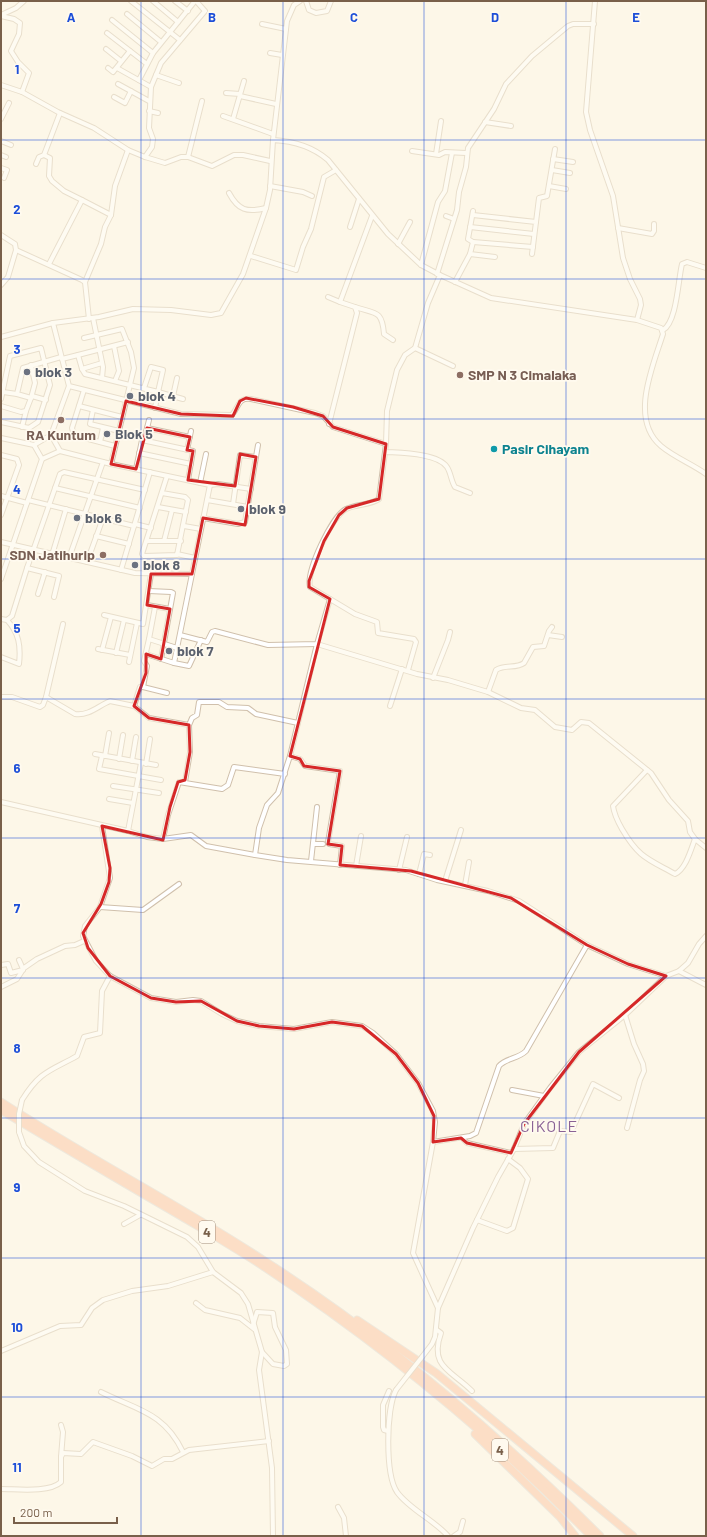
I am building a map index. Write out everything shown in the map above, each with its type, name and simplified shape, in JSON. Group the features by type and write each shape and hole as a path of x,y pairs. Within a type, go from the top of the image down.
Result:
{"highway":[{"name":"4","path":"1,1102 53,1135 228,1238 322,1300 363,1330 465,1411 529,1468 600,1536"},
{"name":"4","path":"1,1110 261,1264 404,1368 497,1447 591,1536"},
{"path":"322,1300 367,1326 436,1373 633,1536"},
{"path":"404,1368 460,1418 560,1517 575,1536"}],"street":[{"path":"1,16 16,8 24,1"},
{"path":"131,1 180,40"},
{"path":"153,1 178,22"},
{"path":"175,1 188,11"},
{"path":"139,80 153,53 196,1 205,11 161,63 151,87 148,128 153,142 145,157"},
{"path":"290,1 294,5"},
{"path":"1,337 53,324 91,319 133,309 171,310 211,315 221,313 244,274 266,208 270,186 270,161 276,104 286,29 290,13 294,5 300,1"},
{"path":"306,1 309,10 316,13 327,11 331,1"},
{"path":"595,1 586,112 590,130 613,196 618,228 628,272 640,299 641,304 637,320"},
{"path":"127,14 161,42"},
{"path":"1,16 14,19 20,23 19,34 11,51 18,62 29,73 22,92"},
{"path":"112,20 153,53"},
{"path":"262,24 286,29"},
{"path":"408,670 416,642 414,639 378,634 377,622 355,614 310,587 309,581 314,561 324,541 343,511 379,499 386,452 387,411 391,390 397,370 405,355 415,348 454,219 466,167 466,153 468,148 485,122 506,84 544,45 570,24 594,24"},
{"path":"107,33 147,64"},
{"path":"106,49 122,61"},
{"path":"108,68 112,72 130,51"},
{"path":"270,53 282,55"},
{"path":"117,68 151,87"},
{"path":"156,75 179,83"},
{"path":"233,119 244,81"},
{"path":"1,84 22,92 60,113 94,128 128,150 165,163 180,157 188,157 212,166 234,155 248,156 270,161"},
{"path":"118,84 149,101"},
{"path":"114,97 125,103 131,91"},
{"path":"226,93 276,104"},
{"path":"188,157 202,101"},
{"path":"1,119 9,103"},
{"path":"149,111 158,113"},
{"path":"36,164 39,157 44,155 60,113"},
{"path":"223,116 273,134"},
{"path":"436,154 441,121"},
{"path":"485,122 511,126"},
{"path":"273,140 290,142 319,152 336,170 372,216 398,244 421,265 438,275 491,298 637,320 658,326 663,330"},
{"path":"1,141 11,145"},
{"path":"102,378 104,370 100,349 91,319 85,282 99,251 105,227 111,215 115,186 128,150"},
{"path":"532,254 539,198 548,196 555,150"},
{"path":"412,151 436,154 445,152 466,153"},
{"path":"421,265 438,202 445,191 452,153"},
{"path":"1,155 6,157"},
{"path":"44,155 50,158 50,176 56,186 111,215"},
{"path":"553,159 573,162"},
{"path":"1,168 7,170 4,178"},
{"path":"251,256 296,270 303,247 311,229 324,176 336,170"},
{"path":"552,170 570,173"},
{"path":"270,186 303,192 312,196"},
{"path":"549,186 566,189"},
{"path":"229,193 238,206 244,209 253,211 266,208"},
{"path":"350,227 359,199"},
{"path":"49,264 82,200"},
{"path":"532,247 473,242 468,239 470,226 473,213 536,222"},
{"path":"340,302 372,216"},
{"path":"446,216 454,219"},
{"path":"398,244 410,222"},
{"path":"618,228 652,234 654,231 654,224"},
{"path":"470,226 534,234"},
{"path":"1,235 15,244 16,250 8,277 1,285"},
{"path":"455,282 470,254 473,242"},
{"path":"16,250 80,278 85,282"},
{"path":"470,254 495,257"},
{"path":"706,268 687,262 682,264 673,314 669,325 663,330 644,400 647,422 654,438 662,447 706,474"},
{"path":"328,297 379,315 383,323 384,334 392,340"},
{"path":"329,424 357,315 357,310 355,307"},
{"path":"1,438 34,445 51,435 69,386 53,324"},
{"path":"84,338 122,329 128,342 134,368 111,464"},
{"path":"17,394 23,368 45,361 78,355 128,342"},
{"path":"114,346 119,368 115,381"},
{"path":"1,399 10,356 39,348 45,361 50,385 38,422 29,428 1,422"},
{"path":"415,348 452,366"},
{"path":"78,355 85,374 183,399"},
{"path":"82,369 102,363"},
{"path":"22,427 35,383 31,365"},
{"path":"144,388 152,367 163,371 155,408"},
{"path":"173,396 177,378"},
{"path":"69,386 181,414 232,415 240,401 246,398 315,413 323,416 329,424 386,444"},
{"path":"84,390 72,428 73,432 77,436 115,446"},
{"path":"3,392 46,400"},
{"path":"1,406 21,412 26,411"},
{"path":"79,406 122,417"},
{"path":"93,410 90,424 119,431"},
{"path":"136,469 148,420"},
{"path":"100,442 103,428"},
{"path":"147,428 190,437"},
{"path":"187,450 191,431"},
{"path":"51,435 60,451"},
{"path":"144,440 193,451 188,480"},
{"path":"34,445 42,459"},
{"path":"203,518 244,524 258,445"},
{"path":"1,580 42,459 60,451 111,464 210,485 251,488"},
{"path":"386,452 439,460 447,466 455,487 470,493"},
{"path":"139,453 191,464"},
{"path":"200,483 206,454"},
{"path":"1,455 15,458 19,462 1,515"},
{"path":"233,504 240,455 256,457"},
{"path":"69,558 103,462"},
{"path":"7,620 12,616 32,550 60,474 64,472 145,490"},
{"path":"121,570 150,472"},
{"path":"167,476 142,554 144,556 173,556 177,554 195,558"},
{"path":"174,663 210,485"},
{"path":"55,488 140,508"},
{"path":"162,492 187,498 184,526 177,554"},
{"path":"1,496 49,505 151,528"},
{"path":"207,500 248,507"},
{"path":"158,507 186,512"},
{"path":"52,555 66,510"},
{"path":"164,541 172,510"},
{"path":"87,562 103,518"},
{"path":"184,526 201,529"},
{"path":"96,536 129,544"},
{"path":"147,541 181,541"},
{"path":"1,542 12,546 136,573 192,574"},
{"path":"27,568 58,575 60,578 54,597"},
{"path":"38,594 45,572"},
{"path":"143,624 151,574"},
{"path":"149,591 172,592 161,659"},
{"path":"256,855 259,828 267,804 278,793 285,774 316,644 330,599"},
{"path":"147,605 170,609"},
{"path":"143,687 147,667 144,661 155,607"},
{"path":"104,615 151,626"},
{"path":"111,617 100,649 130,656"},
{"path":"1,619 7,620 15,628 18,635 20,648 19,664 1,657"},
{"path":"116,652 124,620"},
{"path":"129,662 137,623"},
{"path":"1,697 12,697 40,707 43,705 63,624"},
{"path":"488,692 496,670 505,666 522,665 527,660 532,647 544,646 552,627"},
{"path":"180,635 207,642 212,632 215,631 268,645 316,644 433,678 488,692 521,708 535,710 555,727 572,730 581,722 589,722 647,770 680,814 688,821 690,832 695,839 706,848"},
{"path":"433,678 450,632"},
{"path":"548,635 562,637"},
{"path":"148,639 177,648"},
{"path":"146,654 189,666 201,640"},
{"path":"390,706 402,669"},
{"path":"134,706 139,688 143,687 167,693"},
{"path":"46,697 75,714 96,710 110,701 134,706 149,718 189,725"},
{"path":"184,782 190,752 189,725 192,718 197,715 198,705 201,701 222,703 227,707 248,708 256,714 298,723"},
{"path":"109,733 99,768 161,780"},
{"path":"119,759 123,735"},
{"path":"132,761 136,737"},
{"path":"146,764 150,739"},
{"path":"94,754 156,765"},
{"path":"290,756 300,759 305,766 340,771 328,842 329,844 342,846 340,865"},
{"path":"128,831 140,763"},
{"path":"163,839 168,814 178,782 224,788 228,785 234,767 285,774"},
{"path":"647,770 613,806 616,816 631,844 645,859 675,874 680,871 688,857 695,839"},
{"path":"113,786 159,793"},
{"path":"109,798 133,804"},
{"path":"1,802 128,831 147,837 163,839 191,835 206,846 287,860 399,870 488,891 519,901 587,945 628,964 666,976"},
{"path":"311,862 317,807"},
{"path":"102,826 111,875 100,907 85,926 83,933 84,941 91,953 110,976 151,998 176,1002 193,1000 201,1001 237,1021 259,1026 294,1029 332,1022 362,1026 373,1033 396,1054 418,1083 434,1116 433,1142 413,1253 438,1308"},
{"path":"445,881 462,830"},
{"path":"356,866 361,836"},
{"path":"399,870 407,837"},
{"path":"313,844 322,844"},
{"path":"419,874 424,854 430,855"},
{"path":"465,885 469,862"},
{"path":"100,907 140,910 156,902 179,884"},
{"path":"448,1536 406,1501 396,1490 388,1451 388,1431 390,1409 396,1390 432,1344 437,1330 438,1308 477,1220 514,1149 524,1124 579,1052 625,1015 666,976 679,971 688,963 699,944 706,936"},
{"path":"1,987 17,979 23,970 37,959 65,946 78,944 84,941"},
{"path":"433,1142 474,1136 476,1134 498,1066 520,1056 526,1051 587,945"},
{"path":"19,960 23,970"},
{"path":"1,965 8,964 11,973 23,970"},
{"path":"679,971 706,985"},
{"path":"110,976 102,992 100,1033 84,1037 77,1056 42,1075 29,1089 22,1100 19,1114 19,1132 24,1146 39,1162 85,1191 187,1237 198,1247 213,1272 241,1293 248,1304 254,1327 262,1352 273,1364 284,1366 287,1364 286,1350 275,1327 273,1313 257,1312 254,1327"},
{"path":"625,1015 634,1044 644,1064 644,1071 640,1080 627,1128"},
{"path":"514,1149 553,1148 560,1131 571,1132 593,1084 619,1098"},
{"path":"512,1090 544,1096"},
{"path":"462,1138 467,1143 511,1154"},
{"path":"477,1220 507,1231 513,1228 528,1179 520,1168 508,1159"},
{"path":"124,1224 140,1215"},
{"path":"1,1351 60,1326 81,1325 92,1308 110,1298 132,1292 168,1286 213,1272"},
{"path":"196,1304 205,1310 240,1318 254,1327"},
{"path":"437,1330 441,1333 436,1347 440,1362 472,1391"},
{"path":"262,1352 259,1370 272,1468 273,1536"},
{"path":"388,1431 384,1430 383,1427 383,1405 389,1390"},
{"path":"101,1392 152,1415 170,1432 183,1452"},
{"path":"1,1489 41,1488 55,1486 61,1482 63,1432 61,1425"},
{"path":"61,1457 66,1452 80,1454 89,1444 94,1442 132,1456 152,1466 164,1460 172,1459 183,1452 227,1445 269,1441"},
{"path":"338,1507 344,1518 346,1536"},
{"path":"454,1536 460,1532 463,1521"}],"highlighted area":[{"path":"246,398 293,407 323,416 333,427 386,444 379,499 347,508 339,515 324,541 309,581 309,587 330,599 290,756 300,759 304,766 340,771 328,844 342,846 340,865 411,871 511,898 587,945 628,964 666,976 579,1052 524,1124 511,1153 467,1143 461,1138 433,1142 434,1116 418,1083 396,1054 362,1026 332,1022 294,1029 259,1026 237,1021 201,1001 176,1002 151,998 110,976 88,948 83,933 101,904 109,882 110,868 102,826 163,840 170,807 178,782 185,780 190,752 189,725 149,718 134,706 146,673 146,654 161,659 170,609 147,605 151,574 192,574 203,518 245,525 256,457 240,454 235,486 188,480 193,451 187,450 190,437 147,428 136,469 111,464 126,401 181,414 233,416 240,401"}],"place":[{"name":"blok 3","path":"27,372"},
{"name":"SMP N 3 Cimalaka","path":"460,375"},
{"name":"blok 4","path":"130,396"},
{"name":"RA Kuntum","path":"61,420"},
{"name":"Blok 5","path":"107,434"},
{"name":"Pasir Cihayam","path":"494,449"},
{"name":"blok 9","path":"241,509"},
{"name":"blok 6","path":"77,518"},
{"name":"SDN Jatihurip","path":"103,555"},
{"name":"blok 8","path":"135,565"},
{"name":"blok 7","path":"169,651"}],"district":[{"name":"CIKOLE","path":"549,1126"}]}
